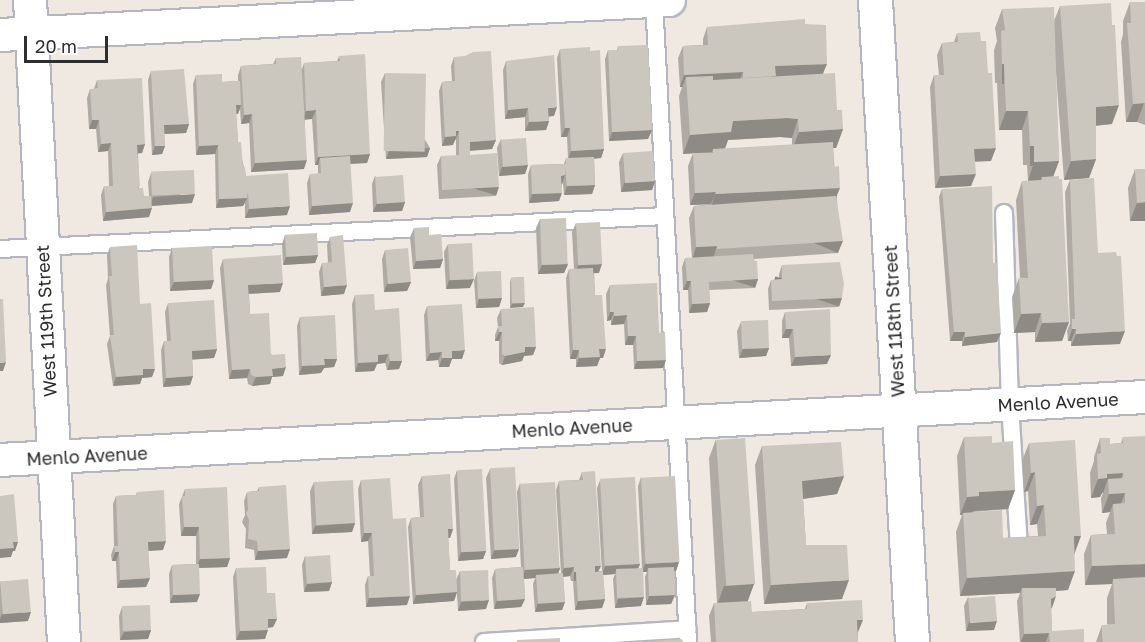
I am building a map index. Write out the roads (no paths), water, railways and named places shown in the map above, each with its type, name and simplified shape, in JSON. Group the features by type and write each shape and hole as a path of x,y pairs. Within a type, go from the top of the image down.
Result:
{"street":[{"name":"West 119th Street","path":"30,0 64,642"},
{"path":"0,35 669,0"},
{"name":"West 118th Street","path":"875,0 912,642"},
{"name":"Menlo Avenue","path":"0,460 1145,397"}],"lane":[{"path":"484,642 688,636 654,0"},
{"path":"1004,213 1010,404 1019,547"},
{"path":"0,249 665,216"}]}
